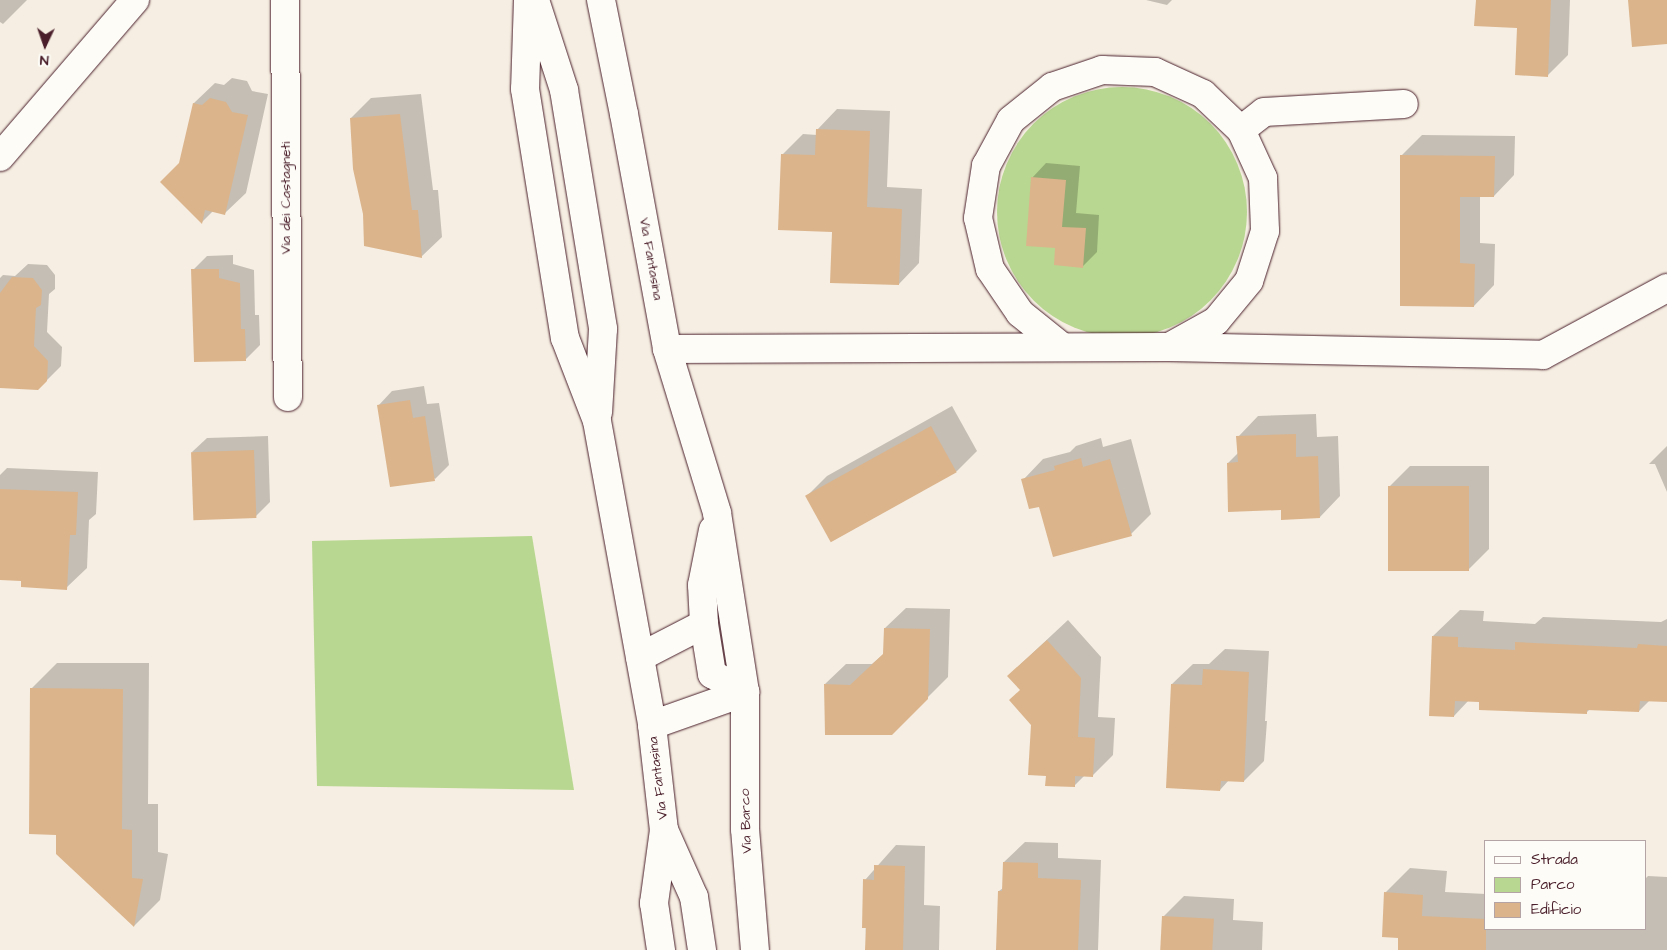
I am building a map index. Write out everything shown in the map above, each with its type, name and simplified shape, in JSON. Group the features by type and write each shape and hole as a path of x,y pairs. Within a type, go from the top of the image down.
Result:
{"street":[{"path":"4,144 135,0"},
{"name":"Via dei Castagneti","path":"285,0 288,397"},
{"name":"Via Fantasina","path":"528,0 525,89 565,338 597,421 652,726 664,830 654,903 661,950"},
{"name":"Via Fantasina","path":"535,0 564,90 604,329 597,421"},
{"name":"Via Fantasina","path":"601,0 626,124 667,349 717,513 745,692"},
{"path":"1062,347 1020,313 990,269 978,218 986,166 1012,120 1052,87 1102,70 1155,72 1203,94 1241,130 1262,178 1265,231 1249,281 1216,321 1169,347"},
{"path":"1241,130 1264,112 1404,104"},
{"path":"667,349 1169,347 1543,355 1667,288"},
{"name":"Via Fantasina","path":"717,513 702,585 704,624 712,674 745,692"},
{"path":"640,657 704,624"},
{"name":"Via Fantasina","path":"652,726 745,692"},
{"name":"Via Barco","path":"745,692 744,829 755,950"},
{"name":"Via Fantasina","path":"664,830 694,897 702,950"}],"green space":[{"path":"1122,87 1158,92 1181,102 1201,115 1219,133 1232,153 1242,176 1247,212 1242,248 1232,271 1219,291 1201,309 1181,322 1158,332 1122,337 1086,332 1063,322 1043,309 1025,291 1012,271 1002,248 997,212 1002,176 1012,153 1025,133 1043,115 1063,102 1086,92"},
{"path":"532,536 574,790 317,786 312,541"}],"building":[{"path":"1476,0 1551,0 1548,77 1515,75 1517,28 1474,26"},
{"path":"1628,0 1667,0 1667,44 1632,47"},
{"path":"210,98 226,102 232,112 248,115 225,215 205,210 202,224 160,182 179,163 193,103 202,105"},
{"path":"400,114 412,210 418,210 422,258 364,246 363,214 353,169 350,118"},
{"path":"816,129 870,131 867,207 902,209 899,285 830,283 832,232 778,230 781,154 815,155"},
{"path":"1400,155 1495,156 1494,197 1460,197 1460,263 1475,264 1474,307 1400,306"},
{"path":"1031,177 1066,180 1062,227 1086,228 1083,268 1054,265 1055,248 1026,246"},
{"path":"191,269 219,269 219,278 240,283 241,329 245,329 246,361 194,362"},
{"path":"12,277 33,278 42,290 41,305 36,308 34,346 48,361 47,381 38,390 0,388 0,293"},
{"path":"410,400 413,418 425,416 435,481 390,487 377,405"},
{"path":"931,426 957,472 831,542 805,496"},
{"path":"1296,434 1296,457 1318,456 1320,518 1281,520 1281,510 1228,512 1227,463 1238,462 1236,436"},
{"path":"254,450 256,518 193,520 191,452"},
{"path":"1081,458 1083,467 1110,459 1132,536 1053,557 1039,507 1029,509 1021,479 1055,470 1054,466"},
{"path":"1388,486 1469,486 1469,571 1388,571"},
{"path":"0,489 78,492 76,535 70,535 67,590 21,587 21,581 0,580"},
{"path":"884,628 930,629 928,699 892,735 825,735 824,684 850,685 883,654"},
{"path":"1432,636 1458,637 1458,647 1515,650 1515,642 1637,648 1638,644 1667,646 1667,702 1640,701 1639,712 1587,710 1587,714 1479,710 1479,702 1455,701 1454,717 1429,716"},
{"path":"1047,640 1081,678 1078,737 1095,738 1093,777 1075,776 1075,787 1045,786 1046,776 1028,775 1031,725 1009,700 1020,690 1007,676"},
{"path":"1203,669 1249,672 1244,782 1221,781 1220,791 1166,788 1171,684 1202,685"},
{"path":"30,688 123,689 122,829 132,830 132,878 143,879 134,927 56,854 56,835 29,834"},
{"path":"1003,862 1038,863 1038,878 1081,880 1078,950 996,950 998,891 1002,891"},
{"path":"874,865 905,866 903,950 865,950 866,928 862,928 863,879 874,880"},
{"path":"1384,892 1423,895 1422,916 1484,919 1486,950 1398,950 1398,938 1382,937"},
{"path":"1162,916 1214,919 1212,950 1160,950"}]}
